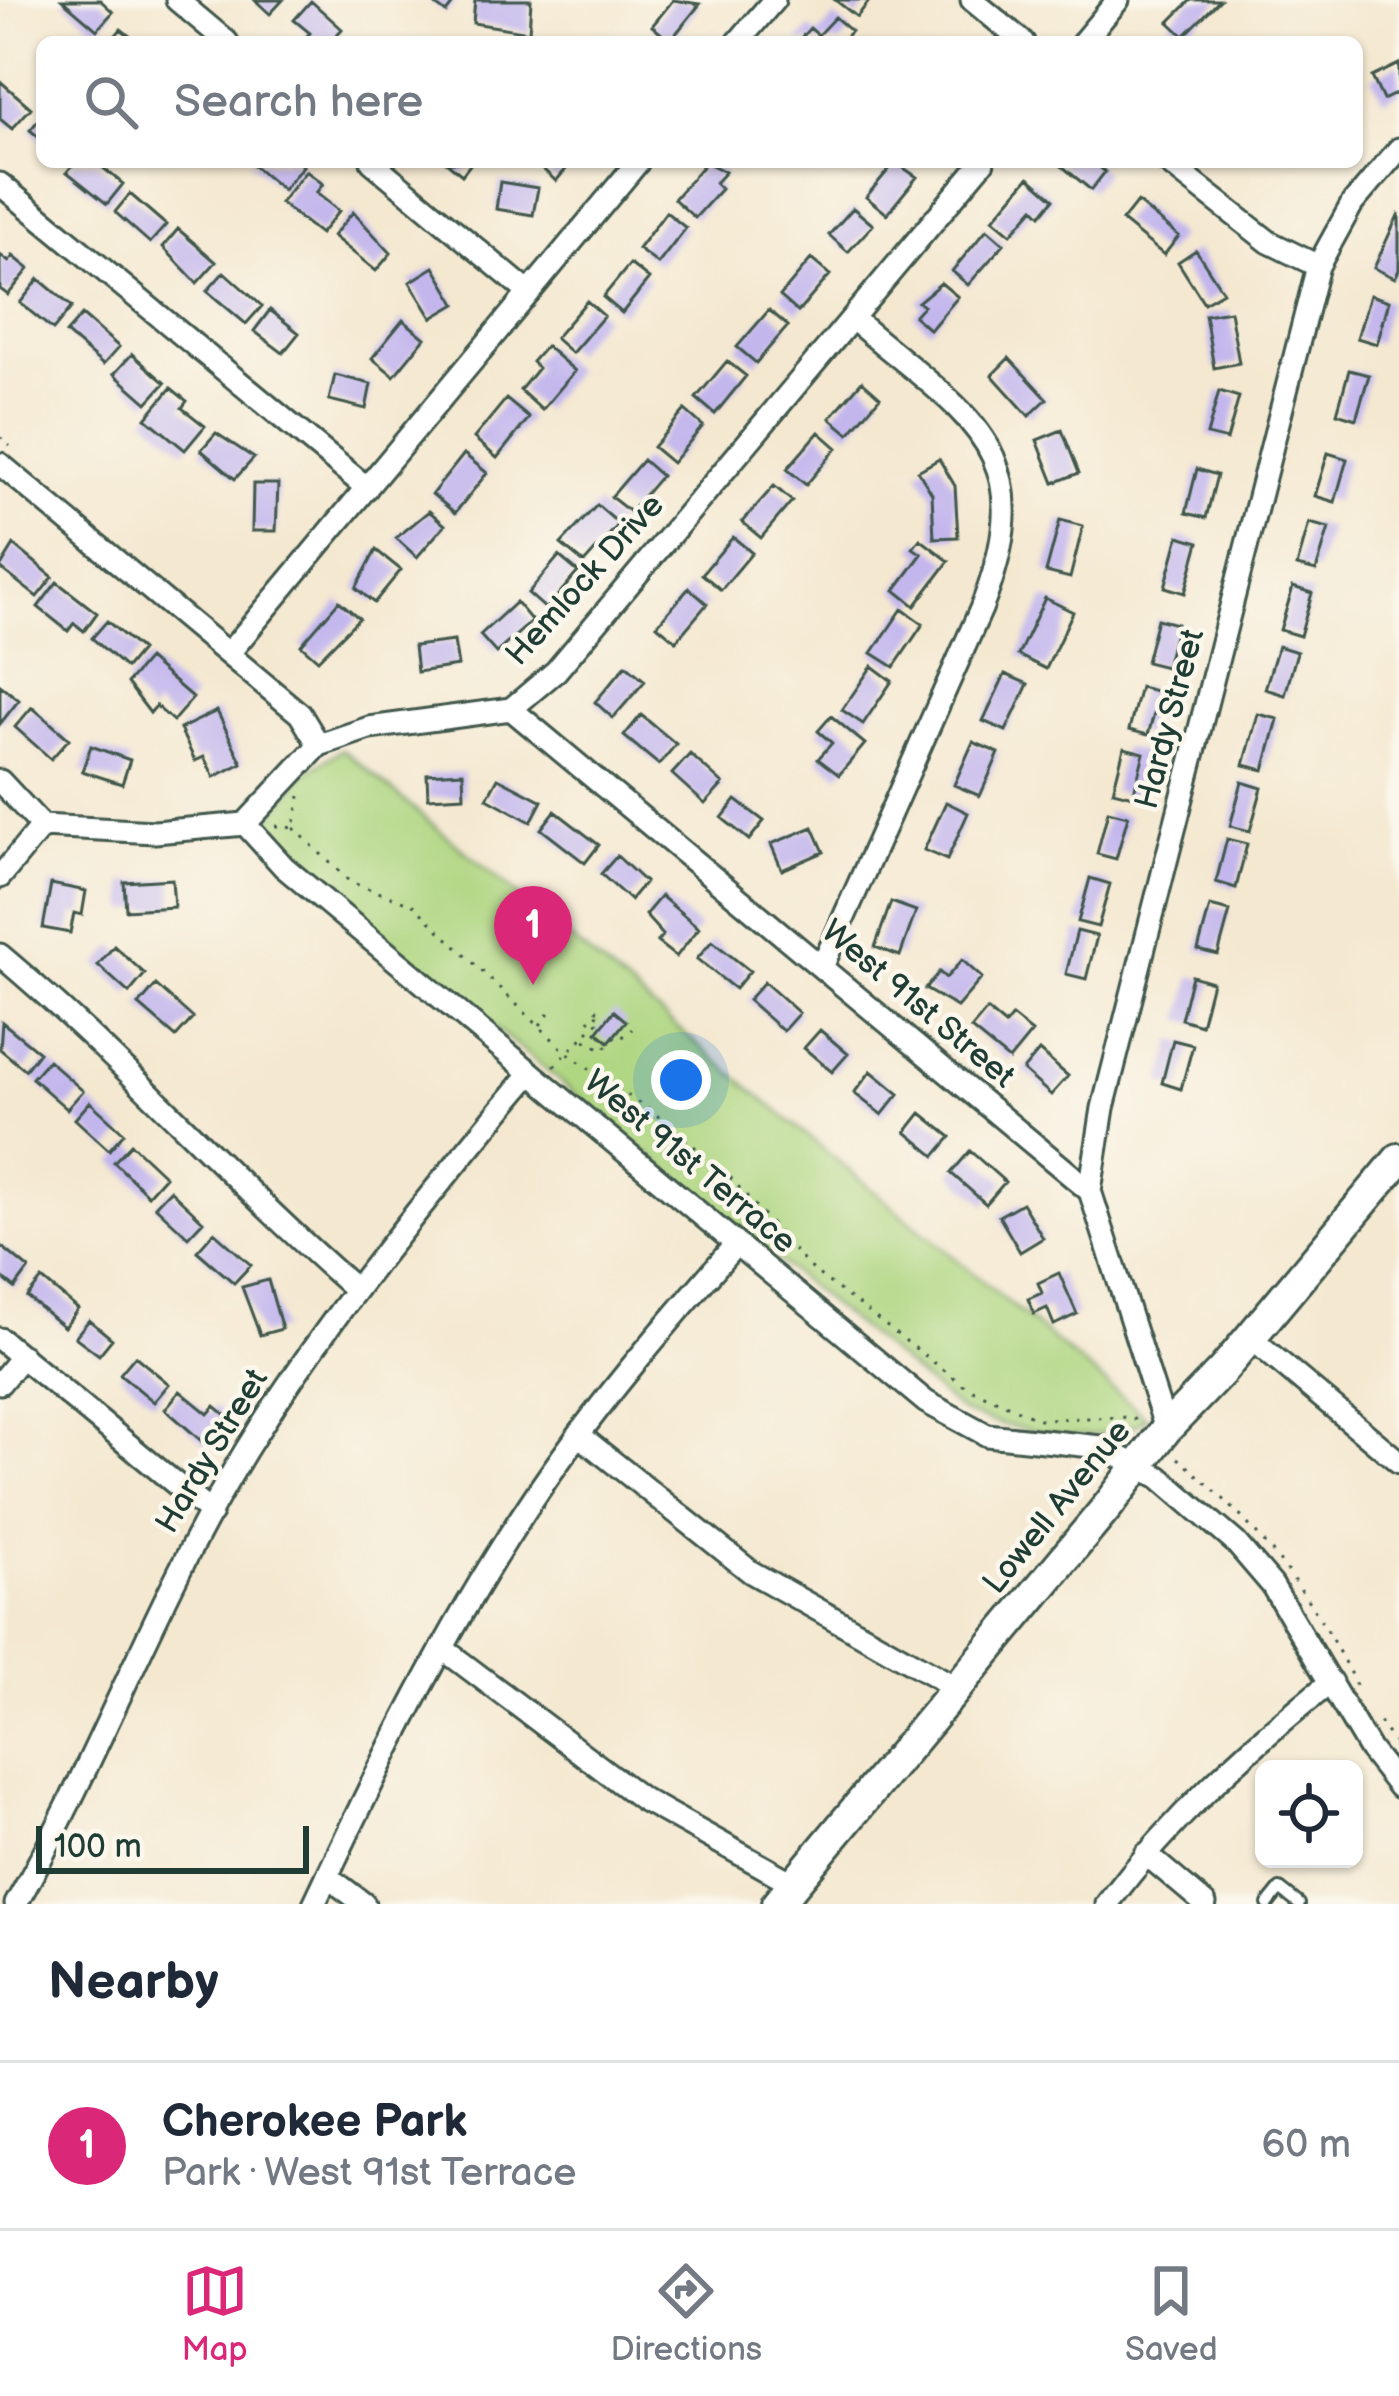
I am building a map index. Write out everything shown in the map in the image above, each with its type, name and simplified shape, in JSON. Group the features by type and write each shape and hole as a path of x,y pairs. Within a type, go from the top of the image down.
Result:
{"street":[{"path":"177,0 220,36"},
{"path":"744,36 773,0"},
{"path":"973,0 1016,36"},
{"path":"1088,36 1118,0"},
{"name":"Hardy Street","path":"1090,1191 1103,1108 1318,266 1352,203 1399,149"},
{"path":"379,168 529,292"},
{"path":"228,654 633,168"},
{"name":"Hemlock Drive","path":"245,824 319,745 369,728 511,709 556,671 977,168"},
{"path":"1175,168 1269,242 1318,266"},
{"path":"0,184 367,488"},
{"path":"822,967 981,609 1003,555 1008,524 998,466 973,424 852,318"},
{"path":"0,464 300,714 319,745"},
{"name":"West 91st Street","path":"511,709 1090,1191"},
{"path":"0,782 42,826 155,832 245,824"},
{"name":"West 91st Terrace","path":"245,824 284,867 952,1420 1014,1442 1101,1447 1137,1463"},
{"path":"0,877 42,826"},
{"path":"0,955 96,1036 253,1200 355,1289"},
{"name":"Hardy Street","path":"12,1904 245,1452 355,1289 531,1073"},
{"name":"Lowell Avenue","path":"786,1894 1137,1463 1151,1426 1251,1338 1399,1159"},
{"path":"1090,1191 1151,1426"},
{"path":"314,1904 442,1648 532,1500 736,1244"},
{"path":"1251,1338 1399,1462"},
{"path":"0,1339 211,1513"},
{"path":"0,1383 22,1356"},
{"path":"579,1436 752,1573 957,1688"},
{"path":"1137,1463 1236,1543 1283,1602 1370,1750 1399,1787"},
{"path":"442,1648 642,1799 786,1894"},
{"path":"1107,1904 1146,1854 1231,1764 1331,1682"},
{"path":"1146,1854 1205,1904"},
{"path":"327,1876 364,1904"},
{"path":"0,1897 12,1904"}],"lane":[{"path":"1268,1904 1280,1889 1299,1904"}],"path":[{"path":"294,828 302,791"},
{"path":"245,824 294,828 350,882 412,904 567,1053 695,1146 757,1205 809,1267 966,1388 1039,1419 1133,1417 1151,1426"},
{"path":"589,1021 603,1003"},
{"path":"540,1025 553,1007"},
{"path":"567,1053 602,1018 595,1013"},
{"path":"584,1039 603,1050 620,1033 625,1037 632,1029"},
{"path":"602,1079 609,1070"}],"green space":[{"path":"342,749 1147,1418 1105,1434 1081,1435 1030,1431 962,1412 303,870 272,843 268,820 304,774"}],"building":[{"path":"62,0 100,0 113,12 97,30"},
{"path":"255,0 283,0 270,14"},
{"path":"429,0 456,0 446,13"},
{"path":"475,0 531,0 529,32 473,23"},
{"path":"673,0 700,4 674,36 664,36 652,26"},
{"path":"835,0 870,0 857,17"},
{"path":"1191,0 1220,0 1184,36 1169,22"},
{"path":"311,1 342,29 336,36 307,36 310,33 294,20"},
{"path":"835,17 851,31 846,36 803,36 810,28 818,35"},
{"path":"1399,64 1399,92 1383,100 1372,77"},
{"path":"0,81 31,108 12,129 0,119"},
{"path":"70,168 103,168 123,184 107,204 67,172"},
{"path":"256,168 301,168 283,190"},
{"path":"542,168 567,168 556,181"},
{"path":"701,168 725,172 715,183 721,189 695,218 674,199"},
{"path":"890,168 904,168 917,177 887,214 866,197"},
{"path":"1064,168 1101,168 1105,172 1091,190"},
{"path":"306,171 323,184 316,193 339,211 320,234 280,203"},
{"path":"1029,177 1054,199 1041,215 1034,208 1011,234 993,219"},
{"path":"500,182 538,188 533,215 496,209"},
{"path":"130,194 166,225 150,243 115,212"},
{"path":"1137,202 1179,236 1164,255 1122,221"},
{"path":"853,208 873,225 848,252 829,235"},
{"path":"353,212 391,253 376,271 333,236"},
{"path":"666,212 686,228 658,264 638,249"},
{"path":"1399,213 1399,270 1395,278 1374,268"},
{"path":"178,229 216,262 197,283 163,247"},
{"path":"987,229 1004,244 968,285 952,271"},
{"path":"1196,250 1223,292 1204,303 1178,262"},
{"path":"0,255 9,262 13,256 29,269 8,295 0,289"},
{"path":"811,259 830,275 798,312 780,296"},
{"path":"630,264 649,279 622,313 603,297"},
{"path":"434,267 456,304 432,318 410,282"},
{"path":"224,272 262,306 246,324 207,291"},
{"path":"39,279 72,307 53,330 20,303"},
{"path":"941,283 958,297 930,330 914,316 923,306 918,302"},
{"path":"1370,295 1389,301 1377,344 1357,338"},
{"path":"587,301 604,316 572,353 555,338"},
{"path":"270,310 299,333 283,353 254,331"},
{"path":"769,310 788,326 756,363 737,347"},
{"path":"1230,311 1239,363 1214,368 1205,315"},
{"path":"82,315 119,347 103,365 66,333"},
{"path":"403,320 425,338 394,376 372,358"},
{"path":"546,346 575,371 542,410 520,390 538,368 532,362"},
{"path":"132,354 165,383 147,403 114,374"},
{"path":"1009,358 1047,399 1029,416 992,375"},
{"path":"727,361 746,376 715,414 696,398"},
{"path":"1349,370 1369,375 1356,419 1337,413"},
{"path":"335,375 371,384 366,409 329,400"},
{"path":"862,381 880,397 849,434 830,418"},
{"path":"171,388 187,401 182,408 205,426 185,450 146,418"},
{"path":"1219,391 1239,397 1227,440 1207,435"},
{"path":"506,399 529,418 497,458 474,438"},
{"path":"685,410 703,426 672,463 653,447"},
{"path":"1062,430 1079,473 1054,483 1037,440"},
{"path":"819,432 837,448 806,485 787,469"},
{"path":"216,433 254,458 235,479 201,450"},
{"path":"1328,453 1347,459 1335,502 1315,496"},
{"path":"464,454 487,473 455,513 432,494"},
{"path":"939,459 955,486 958,537 934,538 932,494 918,471"},
{"path":"643,460 661,476 630,512 611,497"},
{"path":"1197,469 1217,475 1206,518 1186,513"},
{"path":"253,484 278,484 276,531 252,531"},
{"path":"774,486 792,501 761,538 742,522"},
{"path":"597,505 619,524 584,563 561,544"},
{"path":"429,511 445,525 417,557 396,538"},
{"path":"1060,520 1083,526 1070,578 1046,572"},
{"path":"1309,523 1329,528 1316,571 1297,566"},
{"path":"1179,536 1199,542 1185,593 1165,587"},
{"path":"733,537 752,553 721,590 702,574"},
{"path":"920,539 949,561 915,606 895,590 922,554 913,548"},
{"path":"14,545 53,577 37,597 0,568"},
{"path":"376,550 401,570 374,603 356,588"},
{"path":"559,556 578,572 546,609 528,593"},
{"path":"57,582 97,613 84,631 74,623 68,631 38,607"},
{"path":"1293,587 1312,593 1300,636 1280,630"},
{"path":"689,588 707,604 676,641 657,625"},
{"path":"1045,598 1073,612 1046,669 1018,655"},
{"path":"339,601 359,618 318,660 301,645"},
{"path":"516,602 532,621 496,653 480,635"},
{"path":"902,609 923,624 894,667 872,653"},
{"path":"1157,619 1177,624 1166,667 1146,662"},
{"path":"107,621 141,650 126,668 92,638"},
{"path":"454,641 458,666 417,672 414,646"},
{"path":"1278,646 1297,652 1285,695 1265,689"},
{"path":"148,659 193,698 173,721 156,706 150,713 127,683"},
{"path":"626,665 645,681 613,718 595,702"},
{"path":"872,666 892,681 863,724 842,710"},
{"path":"1005,674 1028,684 1006,731 983,721"},
{"path":"0,685 19,700 0,724"},
{"path":"1140,687 1160,692 1148,735 1129,730"},
{"path":"32,707 69,739 51,759 15,727"},
{"path":"217,711 242,763 214,777 204,757 195,761 180,729"},
{"path":"1258,714 1278,719 1264,770 1244,765"},
{"path":"641,715 676,744 659,765 624,736"},
{"path":"831,716 865,744 839,775 818,759 832,743 818,731"},
{"path":"973,742 999,753 980,796 954,785"},
{"path":"91,746 130,760 122,784 82,771"},
{"path":"1124,748 1144,753 1133,796 1113,791"},
{"path":"690,754 723,784 705,804 672,774"},
{"path":"463,772 464,796 428,798 427,774"},
{"path":"498,778 542,801 531,822 487,798"},
{"path":"1242,782 1262,788 1250,831 1230,826"},
{"path":"736,800 764,821 749,840 722,818"},
{"path":"946,802 968,813 947,860 924,850"},
{"path":"555,811 599,845 585,863 541,829"},
{"path":"1108,811 1128,816 1116,859 1097,854"},
{"path":"813,827 824,852 782,870 771,844"},
{"path":"1227,839 1247,844 1236,888 1216,882"},
{"path":"617,856 645,882 630,900 601,874"},
{"path":"1090,878 1110,884 1098,927 1078,922"},
{"path":"172,879 174,907 126,910 124,882"},
{"path":"51,884 86,891 82,915 74,913 70,933 43,928"},
{"path":"661,896 699,928 676,957 657,942 663,935 645,915"},
{"path":"891,902 916,911 900,956 875,947"},
{"path":"1210,906 1230,911 1218,955 1198,950"},
{"path":"1077,931 1097,936 1086,979 1066,974"},
{"path":"712,941 750,971 735,989 697,959"},
{"path":"114,946 145,974 129,993 98,965"},
{"path":"962,960 982,978 957,1007 925,989 939,972 946,978"},
{"path":"1192,976 1212,982 1201,1025 1181,1019"},
{"path":"764,982 799,1013 783,1031 748,1000"},
{"path":"156,985 193,1018 176,1037 139,1005"},
{"path":"987,1010 1005,1025 1012,1016 1032,1032 1009,1060 971,1029"},
{"path":"614,1011 626,1021 609,1042 597,1032"},
{"path":"2,1022 39,1052 25,1070 0,1049"},
{"path":"820,1030 848,1054 832,1072 804,1048"},
{"path":"1173,1040 1193,1045 1181,1089 1162,1083"},
{"path":"1039,1051 1068,1076 1051,1095 1023,1070"},
{"path":"48,1060 83,1091 67,1109 32,1078"},
{"path":"871,1071 899,1094 882,1115 854,1093"},
{"path":"90,1102 124,1133 109,1150 75,1119"},
{"path":"921,1113 951,1137 935,1156 906,1132"},
{"path":"131,1144 165,1176 148,1195 114,1162"},
{"path":"970,1151 1005,1182 986,1204 951,1173"},
{"path":"170,1190 203,1221 188,1237 155,1206"},
{"path":"1022,1203 1043,1238 1020,1252 999,1216"},
{"path":"214,1232 251,1265 234,1283 197,1251"},
{"path":"0,1245 29,1269 15,1288 0,1276"},
{"path":"1059,1273 1077,1314 1054,1325 1047,1308 1034,1314 1028,1299 1042,1293 1038,1283"},
{"path":"42,1279 78,1309 64,1327 27,1297"},
{"path":"268,1280 282,1329 260,1335 242,1287"},
{"path":"89,1320 112,1339 99,1355 75,1337"},
{"path":"135,1356 169,1384 154,1402 120,1374"},
{"path":"180,1391 208,1414 215,1406 228,1417 205,1444 165,1409"}],"place":[{"name":"Cherokee Park","path":"533,985"}]}
